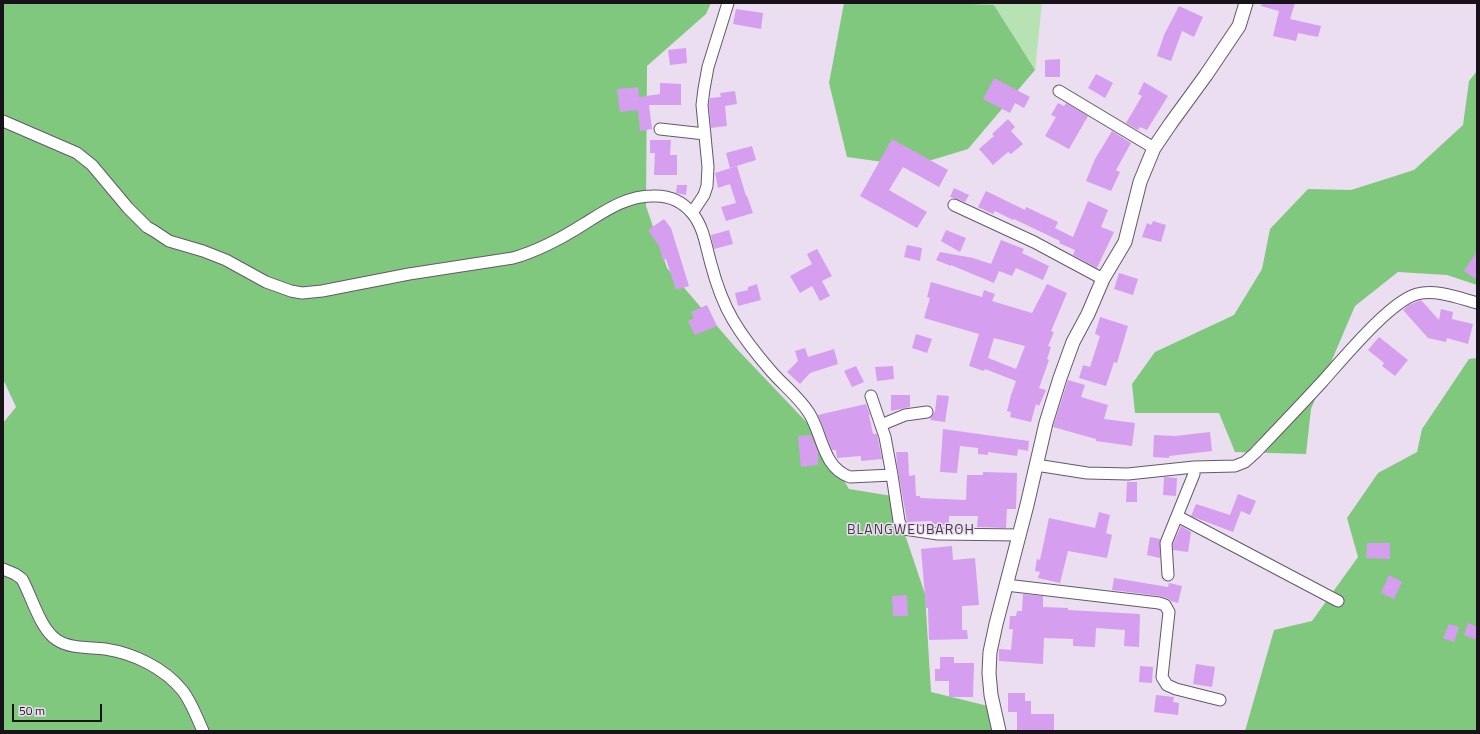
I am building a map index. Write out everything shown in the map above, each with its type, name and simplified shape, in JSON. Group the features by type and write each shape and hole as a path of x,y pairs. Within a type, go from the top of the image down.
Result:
{"street":[{"path":"692,213 704,194 707,186 708,167 702,105 710,61 728,3"},
{"path":"999,731 991,694 990,652 1046,424 1063,370 1073,342 1088,314 1103,279 1125,242 1140,182 1154,148 1170,123 1206,76 1239,26 1246,3"},
{"path":"1059,91 1154,148"},
{"path":"3,121 44,138 83,157 92,165 136,217 147,227 163,237 226,260 272,284 291,291 302,292 322,290 420,272 513,258 547,244 617,204 634,198 651,196 666,197 679,202 692,213 702,230 719,290 733,320 771,371 806,409 814,421 826,455 834,466 844,475 850,477 892,476"},
{"path":"660,129 705,134"},
{"path":"954,205 1034,242 1103,279"},
{"path":"1036,465 1094,474 1128,474 1194,467 1235,466 1245,462 1255,453 1375,325 1406,298 1418,294 1429,293 1446,295 1477,303"},
{"path":"871,396 888,448 899,521 904,529 938,534 1019,535"},
{"path":"881,425 905,415 927,412"},
{"path":"1168,575 1166,543 1194,474 1194,467"},
{"path":"1177,516 1338,601"},
{"path":"3,569 16,574 22,579 46,628 58,640 73,646 119,652 146,662 159,670 183,691 203,731"},
{"path":"1006,585 1159,603 1165,605 1169,612 1162,677 1167,685 1176,689 1220,700"}],"green space":[{"path":"3,3 711,3 706,14 647,66 646,206 667,268 736,348 813,429 849,489 892,496 925,594 931,692 988,706 992,731 3,731 3,423 16,407 3,379"},
{"path":"844,3 951,3 994,5 1035,70 968,149 912,166 847,157 829,83"},
{"path":"951,3 1042,3 1035,70 994,5"},
{"path":"1477,71 1477,285 1447,275 1398,272 1355,306 1311,409 1306,454 1235,452 1219,413 1135,413 1132,384 1155,352 1234,315 1262,269 1270,229 1308,189 1351,190 1414,170 1463,125 1469,81"},
{"path":"1477,358 1477,731 1245,731 1274,630 1312,621 1358,557 1347,518 1378,473 1417,452 1422,429 1469,359"}],"building":[{"path":"1262,3 1295,3 1290,19 1321,26 1318,37 1298,33 1296,41 1273,36 1279,11 1261,6"},
{"path":"1179,6 1203,17 1194,37 1182,31 1171,61 1157,56 1164,35"},
{"path":"736,9 763,13 761,29 733,24"},
{"path":"686,48 687,63 670,65 668,50"},
{"path":"1060,59 1060,77 1045,77 1045,60"},
{"path":"1096,74 1113,83 1105,98 1088,88"},
{"path":"994,78 1030,97 1024,108 1015,103 1010,113 983,99"},
{"path":"1144,82 1168,96 1147,130 1140,127 1138,130 1126,123 1142,96 1138,94"},
{"path":"660,83 681,84 681,105 649,105 652,129 640,131 638,110 620,112 617,89 638,87 639,97 660,94"},
{"path":"735,91 737,104 725,106 727,126 711,128 709,105 710,98 721,97 720,93"},
{"path":"1058,103 1064,106 1066,103 1088,116 1069,149 1045,136 1056,117 1051,115"},
{"path":"1008,119 1015,127 1011,131 1023,144 1011,154 1008,152 993,165 979,149 994,136 992,134"},
{"path":"1112,131 1131,143 1116,170 1120,172 1111,191 1086,181 1095,159"},
{"path":"892,139 948,170 939,187 903,167 889,190 927,212 917,228 860,196"},
{"path":"650,140 671,140 670,155 677,155 677,175 654,175 655,153 650,153"},
{"path":"752,146 756,160 730,168 726,153"},
{"path":"737,166 753,213 726,221 721,207 736,203 730,184 718,188 715,173"},
{"path":"677,185 687,185 686,195 676,193"},
{"path":"954,188 969,195 965,202 950,197"},
{"path":"986,191 1025,210 1026,207 1058,222 1055,228 1073,237 1088,201 1108,210 1101,227 1114,232 1097,268 1073,255 1075,250 1059,243 1060,241 995,211 993,214 978,207"},
{"path":"664,219 671,228 689,286 676,290 666,259 663,260 659,246 648,230"},
{"path":"1153,221 1166,225 1161,242 1142,237 1147,223 1151,225"},
{"path":"729,230 733,244 714,249 711,235"},
{"path":"946,230 966,238 960,252 941,241"},
{"path":"1001,240 1024,249 1022,253 1049,266 1043,280 1016,268 1012,276 999,271 994,283 936,260 940,252 973,258 991,264"},
{"path":"907,245 922,248 920,261 904,257"},
{"path":"817,249 832,276 822,281 830,296 820,301 812,286 800,293 790,276 812,264 807,254"},
{"path":"1477,251 1477,280 1464,271"},
{"path":"1119,273 1138,279 1133,295 1114,289"},
{"path":"931,282 982,297 984,290 995,294 992,301 1032,313 1047,284 1067,293 1051,331 1054,332 1048,346 1051,347 1047,359 1049,360 1039,388 1046,390 1039,406 1036,404 1031,422 1010,417 1011,412 1007,411 1016,381 985,369 984,371 969,366 979,334 924,318 930,298 927,297","holes":["994,338 1025,346 1016,369 988,358"]},
{"path":"757,284 761,300 738,306 735,293 748,290 748,287"},
{"path":"1421,300 1439,320 1441,309 1453,312 1452,319 1473,324 1468,344 1447,338 1446,342 1428,338 1403,310 1409,305"},
{"path":"707,305 717,326 695,335 688,321 694,318 691,312"},
{"path":"1100,317 1128,326 1117,363 1114,362 1106,386 1079,378 1083,365 1090,367 1100,336 1095,334"},
{"path":"916,334 932,339 927,353 912,348"},
{"path":"1379,337 1408,360 1395,376 1382,366 1384,363 1368,350"},
{"path":"805,348 808,357 834,349 838,364 810,373 800,384 787,372 798,361 795,351"},
{"path":"856,366 864,382 852,387 844,371"},
{"path":"893,366 894,379 877,381 875,367"},
{"path":"1068,380 1085,385 1081,397 1108,405 1104,419 1135,423 1132,446 1096,441 1096,439 1053,427"},
{"path":"891,395 910,395 910,407 891,411"},
{"path":"937,395 949,396 945,422 930,420 935,411"},
{"path":"866,404 870,415 873,434 877,434 882,459 861,461 861,456 837,458 836,450 832,450 818,415"},
{"path":"943,429 1029,441 1028,451 1018,449 1017,456 988,452 988,455 978,454 978,448 960,446 957,473 940,472"},
{"path":"1210,432 1212,451 1169,456 1169,458 1153,457 1154,435 1175,436"},
{"path":"811,435 818,452 818,465 801,467 798,436"},
{"path":"896,452 908,452 909,476 915,475 916,496 920,496 920,498 966,500 967,475 983,475 983,472 1017,473 1016,509 1007,509 1006,528 977,527 978,516 949,516 949,525 931,524 932,521 907,522"},
{"path":"1164,477 1177,478 1176,496 1163,495"},
{"path":"1127,482 1137,482 1137,502 1126,502"},
{"path":"1238,494 1256,501 1250,515 1241,511 1233,532 1191,516 1196,504 1230,515"},
{"path":"1099,512 1110,515 1106,533 1112,535 1107,558 1068,551 1060,583 1038,578 1040,572 1035,571 1037,559 1040,560 1049,518 1095,528"},
{"path":"1181,526 1191,532 1188,552 1173,550 1173,544"},
{"path":"1150,537 1160,539 1160,558 1147,555"},
{"path":"1367,543 1390,543 1390,559 1366,558"},
{"path":"952,546 953,560 975,558 979,605 962,606 962,630 967,630 968,639 929,640 928,608 926,608 921,549"},
{"path":"1389,575 1402,582 1394,599 1381,593"},
{"path":"1114,578 1168,587 1169,583 1182,586 1178,603 1160,596 1112,590"},
{"path":"1023,594 1043,596 1043,607 1140,614 1139,647 1124,646 1125,630 1096,628 1095,647 1073,646 1073,639 1044,638 1043,664 999,661 999,649 1011,650 1013,629 1009,629 1010,616 1016,616 1017,611 1022,611"},
{"path":"907,595 908,616 893,616 892,596"},
{"path":"1468,623 1477,627 1477,640 1464,635"},
{"path":"1449,624 1459,627 1454,642 1443,638"},
{"path":"940,657 954,657 954,663 974,663 973,697 949,697 949,681 935,681 935,669 940,669"},
{"path":"1196,664 1215,667 1212,687 1193,684"},
{"path":"1140,666 1153,667 1152,683 1139,682"},
{"path":"1008,693 1025,693 1025,701 1031,701 1031,714 1054,714 1054,731 1017,731 1017,712 1008,712"},
{"path":"1156,695 1174,697 1173,702 1179,703 1178,715 1154,712"}],"district":[{"name":"BLANGWEUBAROH","path":"911,531"}]}
